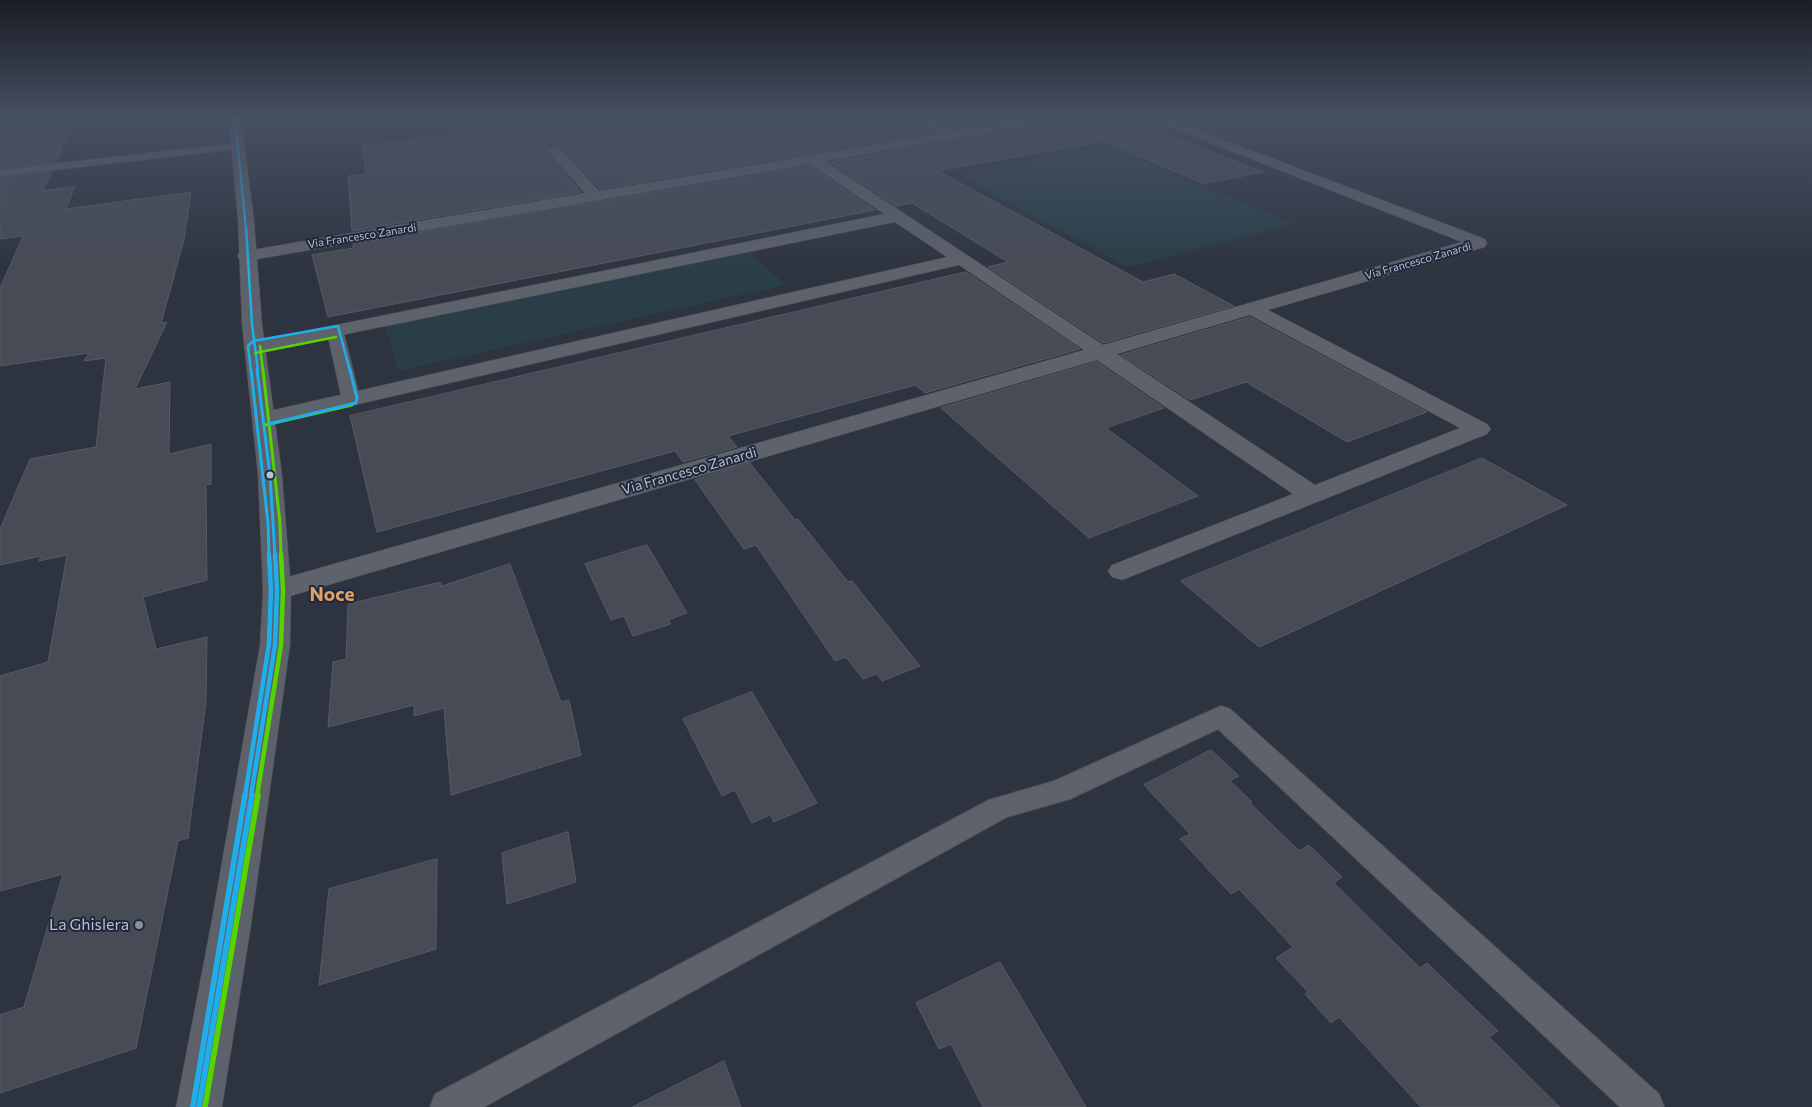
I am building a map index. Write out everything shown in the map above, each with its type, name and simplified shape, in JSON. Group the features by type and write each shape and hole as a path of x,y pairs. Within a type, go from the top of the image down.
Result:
{"street":[{"path":"199,1107 231,925 275,645 277,590 274,523 264,419 254,347 241,170"},
{"path":"572,170 596,197"},
{"name":"Via Francesco Zanardi","path":"246,256 757,170"},
{"path":"829,170 1311,494"},
{"name":"Via Francesco Zanardi","path":"277,590 1479,243 1288,170"},
{"path":"254,347 899,216"},
{"path":"264,419 962,259"},
{"path":"1122,571 1311,494 1479,429 1252,309"}],"lane":[{"path":"0,173 30,170"},
{"path":"335,330 351,399"},
{"path":"448,1107 999,808 1060,791 1221,716 1646,1107"}],"shaded area":[{"path":"986,170 1164,170 1294,224 1128,267 958,175"},
{"path":"747,250 786,285 398,371 384,323"}],"building":[{"path":"365,170 562,170 581,192 352,231 348,176 366,174"},
{"path":"582,170 715,170 600,189"},
{"path":"789,170 815,170 875,210 328,317 312,255 353,248 353,244"},
{"path":"841,170 945,170 938,171 1143,282 1174,274 1234,306 1103,343 988,267 1008,262 912,203 896,206"},
{"path":"1170,170 1257,170 1263,172 1204,184"},
{"path":"51,172 43,191 75,186 66,209 191,192 184,240 161,323 167,322 135,389 170,382 169,454 211,444 211,484 206,485 207,580 143,597 156,649 207,637 206,702 188,838 178,841 136,1048 0,1093 0,1015 24,1007 63,874 0,891 0,676 48,662 67,555 39,561 41,556 0,565 0,529 30,459 96,447 106,358 84,361 89,353 0,366 0,288 23,236 0,239 0,178"},
{"path":"966,272 1080,349 925,393 915,385 728,436 737,447 683,462 675,451 377,532 350,416"},
{"path":"1250,317 1427,412 1347,442 1246,382 1190,400 1121,355"},
{"path":"1097,362 1164,408 1106,428 1198,496 1089,538 941,408"},
{"path":"1482,458 1567,505 1259,647 1181,581"},
{"path":"750,463 848,582 852,581 920,666 882,681 877,674 863,679 846,657 835,661 756,545 744,549 695,480"},
{"path":"647,545 687,613 668,620 671,624 633,636 624,616 611,620 585,564"},
{"path":"510,564 561,702 569,700 581,755 451,795 444,708 414,716 414,705 328,727 333,662 346,659 348,604 441,582 441,586"},
{"path":"752,692 817,803 774,822 770,815 752,823 735,790 722,796 683,719"},
{"path":"1211,750 1239,776 1230,781 1252,802 1250,803 1299,851 1309,845 1342,877 1334,883 1420,968 1427,963 1498,1031 1489,1037 1560,1107 1421,1107 1339,1017 1331,1023 1305,994 1308,992 1276,958 1293,947 1239,889 1231,894 1180,839 1190,834 1144,785"},
{"path":"568,832 576,882 507,904 502,853"},
{"path":"437,859 436,949 319,985 329,889"},
{"path":"1000,962 1086,1107 983,1107 951,1044 939,1049 916,1003"},
{"path":"724,1061 741,1107 633,1107"}],"transit line":[{"path":"199,1107 231,925 275,645 277,590 270,475 252,324 246,220 241,170"},
{"path":"193,1106 225,924 269,644 271,590 268,523 248,346 253,341 338,326 357,398 356,403 269,424"},
{"path":"255,353 336,337"},
{"path":"205,1107 237,926 281,645 283,590 280,523 260,346"},
{"path":"265,425 352,405"}],"place":[{"name":"La Ghislera","path":"139,925"}],"district":[{"name":"Noce","path":"332,595"}]}
